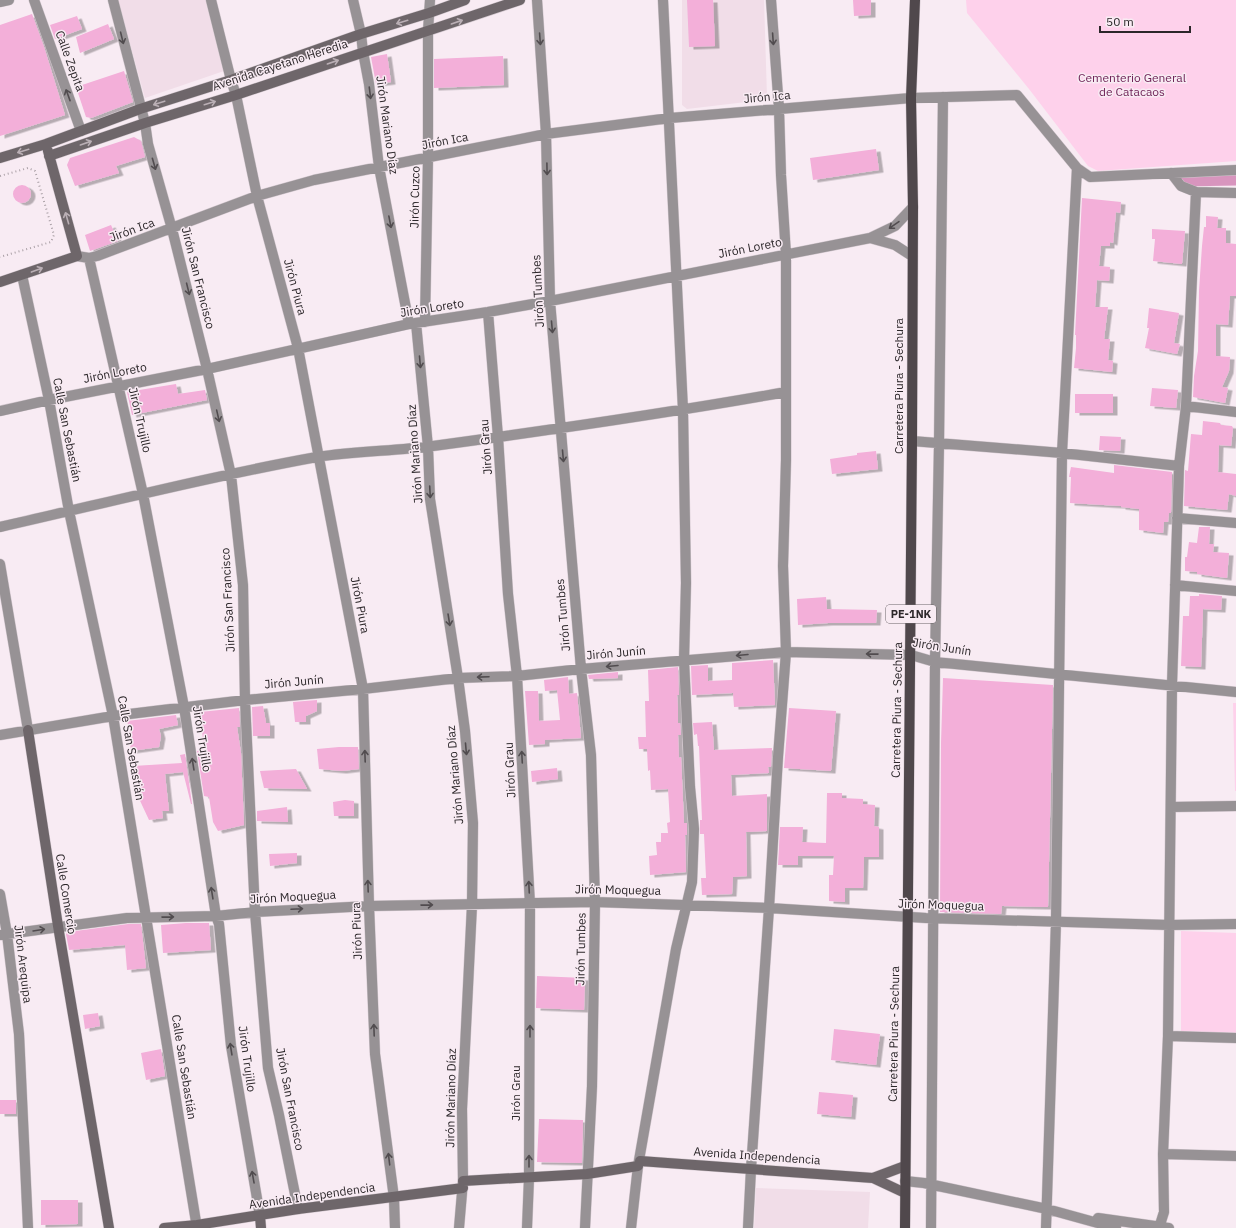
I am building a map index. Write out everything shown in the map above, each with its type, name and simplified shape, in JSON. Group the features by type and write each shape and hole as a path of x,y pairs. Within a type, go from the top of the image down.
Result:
{"main road":[{"name":"Carretera Piura - Sechura","path":"905,1228 911,655 913,207 911,98 915,0"}],"street":[{"path":"0,2 9,0"},
{"name":"Calle Zepita","path":"34,0 82,131"},
{"name":"Jirón San Francisco","path":"112,0 140,109 145,123 148,144 172,229 207,369 231,475 243,585 245,700 256,912 268,1068 298,1209"},
{"name":"Jirón Piura","path":"211,0 231,80 236,94 257,196 298,348 320,457 363,689 375,1054 394,1198 395,1228"},
{"name":"Jirón Mariano Díaz","path":"354,0 369,84 379,167 417,323 428,447 430,499 458,678 465,731 473,823 472,905 462,1109 463,1184 459,1228"},
{"name":"Jirón Cuzco","path":"417,323 428,158 428,31 430,0"},
{"name":"Avenida Cayetano Heredia","path":"0,158 46,144 140,109 231,80 361,34 430,13 465,0"},
{"name":"Avenida Cayetano Heredia","path":"49,156 520,0"},
{"name":"Jirón Tumbes","path":"537,0 546,134 550,301 581,669 591,755 595,902 592,1086 585,1228"},
{"path":"631,1228 639,1164 676,949 692,882 694,829 690,788 684,660 686,583 683,410 664,0"},
{"path":"748,1228 786,652 783,566 786,460 786,254 770,0"},
{"name":"Jirón Ica","path":"0,282 77,256 89,258 98,256 257,196 314,180 546,134 670,118 911,98 1017,95 1077,168"},
{"path":"931,1228 935,662 943,97"},
{"path":"46,144 77,256"},
{"path":"1077,168 1090,177 1236,170"},
{"path":"1046,1228 1056,921 1062,454 1077,168"},
{"path":"1171,173 1181,186 1196,192 1236,192"},
{"path":"1061,1213 1163,1227 1163,1154 1168,1036 1172,685 1177,518 1179,466 1186,406 1196,192"},
{"name":"Jirón Loreto","path":"0,411 207,369 417,323 550,301 870,238 895,226 913,207"},
{"name":"Jirón Loreto","path":"870,238 895,246 912,256"},
{"name":"Jirón Trujillo","path":"89,258 143,494 184,707 216,916 219,924 231,1046 262,1228"},
{"name":"Calle San Sebastián","path":"22,275 49,400 69,512 113,716 197,1226"},
{"name":"Jirón Grau","path":"488,312 508,594 517,676 530,904 529,1178 527,1228"},
{"path":"0,527 143,494 320,457 428,447 683,410 786,392"},
{"path":"1186,406 1236,412"},
{"path":"912,442 1062,454 1179,466"},
{"path":"1177,518 1236,523"},
{"name":"Calle Comercio","path":"0,564 28,730 58,926 109,1228"},
{"path":"1175,585 1236,591"},
{"name":"Jirón Junín","path":"0,735 113,716 245,700 458,678 517,676 581,669 786,652 911,655 935,662 1236,692"},
{"path":"1171,807 1236,806"},
{"name":"Jirón Arequipa","path":"0,894 3,935 18,1034 28,1228"},
{"name":"Jirón Moquegua","path":"3,935 58,926 126,918 216,916 256,912 369,906 595,902 687,904 934,918 1169,925 1236,924"},
{"path":"1168,1036 1236,1038"},
{"path":"1163,1154 1236,1156"},
{"name":"Avenida Independencia","path":"164,1228 197,1226 298,1209 394,1198 463,1184 587,1174 639,1164 751,1168 873,1178 905,1193"},
{"name":"Avenida Independencia","path":"873,1178 905,1166"},
{"path":"905,1181 931,1184 1047,1209 1116,1228"}],"path":[{"path":"0,176 28,168 35,171 54,235 51,242 0,257"}],"shaded area":[{"path":"118,0 206,0 224,71 145,98"},
{"path":"682,0 764,0 767,97 763,100 687,109 682,105"},
{"path":"756,1188 870,1192 868,1228 754,1228"}],"green space":[{"name":"Cementerio General de Catacaos","path":"966,0 1236,0 1236,161 1098,171 1088,166 1029,89 967,13"},
{"path":"1233,703 1236,703 1236,791 1235,791"},
{"path":"1181,931 1236,933 1236,1033 1181,1032"}],"building":[{"path":"687,0 713,0 715,46 689,47"},
{"path":"853,0 871,0 871,15 854,16"},
{"path":"32,14 65,115 0,136 0,25"},
{"path":"77,16 82,29 55,39 50,25"},
{"path":"108,24 114,39 80,53 76,37"},
{"path":"387,54 391,82 376,84 371,57"},
{"path":"503,56 504,85 434,88 434,59"},
{"path":"124,71 133,102 91,118 86,117 76,87"},
{"path":"134,137 141,141 145,157 116,166 119,173 75,186 67,165 70,158"},
{"path":"876,149 879,170 813,180 810,158"},
{"path":"22,185 28,188 31,194 28,200 22,203 16,200 13,194 16,188"},
{"path":"1082,198 1121,202 1120,213 1116,212 1113,243 1110,242 1110,246 1101,246 1099,266 1110,267 1109,281 1097,280 1095,307 1108,307 1104,339 1110,339 1108,360 1113,361 1112,372 1074,368"},
{"path":"1206,216 1218,217 1217,228 1226,228 1226,243 1236,244 1236,296 1230,296 1228,325 1216,324 1216,356 1230,357 1229,371 1222,387 1228,388 1225,403 1193,397 1194,376 1198,351 1199,291 1202,246 1204,227 1206,227"},
{"path":"111,225 118,241 90,251 85,235"},
{"path":"1152,229 1185,231 1182,264 1153,261 1155,239 1152,239"},
{"path":"1149,308 1179,313 1174,343 1180,344 1177,354 1145,348 1149,328 1147,328"},
{"path":"176,384 178,394 205,390 207,400 132,415 127,392"},
{"path":"1152,388 1178,390 1176,408 1150,406"},
{"path":"1075,394 1113,394 1113,413 1075,413"},
{"path":"1203,421 1220,423 1221,425 1232,426 1233,428 1231,446 1219,445 1218,472 1236,474 1236,496 1229,494 1227,510 1184,506 1185,470 1188,471 1191,434 1202,435"},
{"path":"1100,436 1121,437 1120,451 1099,450"},
{"path":"876,451 878,469 832,474 830,459 857,455 857,453"},
{"path":"1114,465 1172,472 1171,513 1169,513 1168,522 1164,522 1163,533 1139,530 1139,509 1121,506 1070,503 1071,477 1069,477 1071,467 1114,473"},
{"path":"1199,527 1210,527 1209,544 1214,544 1213,552 1229,553 1227,578 1185,571 1185,557 1187,557 1189,542 1197,543"},
{"path":"1199,594 1222,596 1221,610 1203,609 1201,667 1181,666 1183,616 1189,616 1190,596 1199,596"},
{"path":"826,597 827,609 877,610 876,623 828,623 798,625 797,599"},
{"path":"773,660 775,705 734,707 733,693 692,695 691,666 708,665 708,681 732,680 732,663"},
{"path":"678,667 678,723 680,723 681,735 678,735 679,758 681,757 684,823 687,823 687,835 685,835 686,872 650,875 649,856 657,855 656,842 661,842 661,833 668,833 667,823 670,822 668,789 651,790 647,749 639,749 638,737 646,737 645,701 649,701 648,670"},
{"path":"618,672 618,678 589,679 588,675"},
{"path":"568,677 569,694 577,693 581,738 545,740 545,744 529,745 525,691 538,691 539,721 560,720 557,690 545,691 544,680"},
{"path":"943,678 1053,685 1048,907 1002,906 1001,914 940,912"},
{"path":"317,700 317,711 306,716 306,722 295,722 293,702"},
{"path":"263,706 266,723 270,723 270,736 253,736 252,707"},
{"path":"239,708 240,727 237,727 241,753 244,825 218,831 213,822 209,797 204,796 197,751 204,749 200,712"},
{"path":"789,708 836,711 831,771 784,768"},
{"path":"176,715 178,725 159,729 161,736 159,747 131,751 130,742 132,741 127,721"},
{"path":"712,722 714,750 772,748 771,767 768,767 769,773 731,775 732,796 767,794 767,831 746,832 747,876 733,877 732,894 702,895 701,878 706,878 704,834 700,834 700,820 702,820 699,746 697,734 694,735 693,723"},
{"path":"358,747 359,769 342,771 319,769 317,749"},
{"path":"185,754 192,804 183,772 165,774 169,811 162,811 163,818 149,820 135,790 139,789 133,766 182,763 180,755"},
{"path":"557,768 558,779 532,782 531,771"},
{"path":"296,769 307,789 264,788 260,771"},
{"path":"827,793 842,793 842,798 863,799 863,804 875,805 874,826 879,827 879,857 864,857 863,888 845,888 845,902 829,901 829,875 833,875 834,856 798,856 798,865 778,865 780,827 803,827 802,842 826,843"},
{"path":"345,800 354,801 354,816 334,816 333,802"},
{"path":"287,807 288,822 257,821 257,811"},
{"path":"297,853 297,863 270,866 269,854"},
{"path":"209,923 211,950 163,953 161,925"},
{"path":"128,924 141,924 146,968 127,970 125,945 69,950 66,934 68,932"},
{"path":"537,976 585,978 584,1010 536,1008"},
{"path":"98,1013 100,1026 85,1029 83,1015"},
{"path":"834,1029 880,1034 876,1065 831,1060"},
{"path":"161,1049 165,1076 146,1080 141,1053"},
{"path":"819,1092 853,1095 851,1117 817,1114"},
{"path":"0,1100 16,1100 16,1114 0,1114"},
{"path":"539,1119 583,1120 582,1163 537,1162"},
{"path":"41,1200 78,1200 78,1224 41,1225"}],"waterway":[{"path":"1183,180 1236,179"}]}
